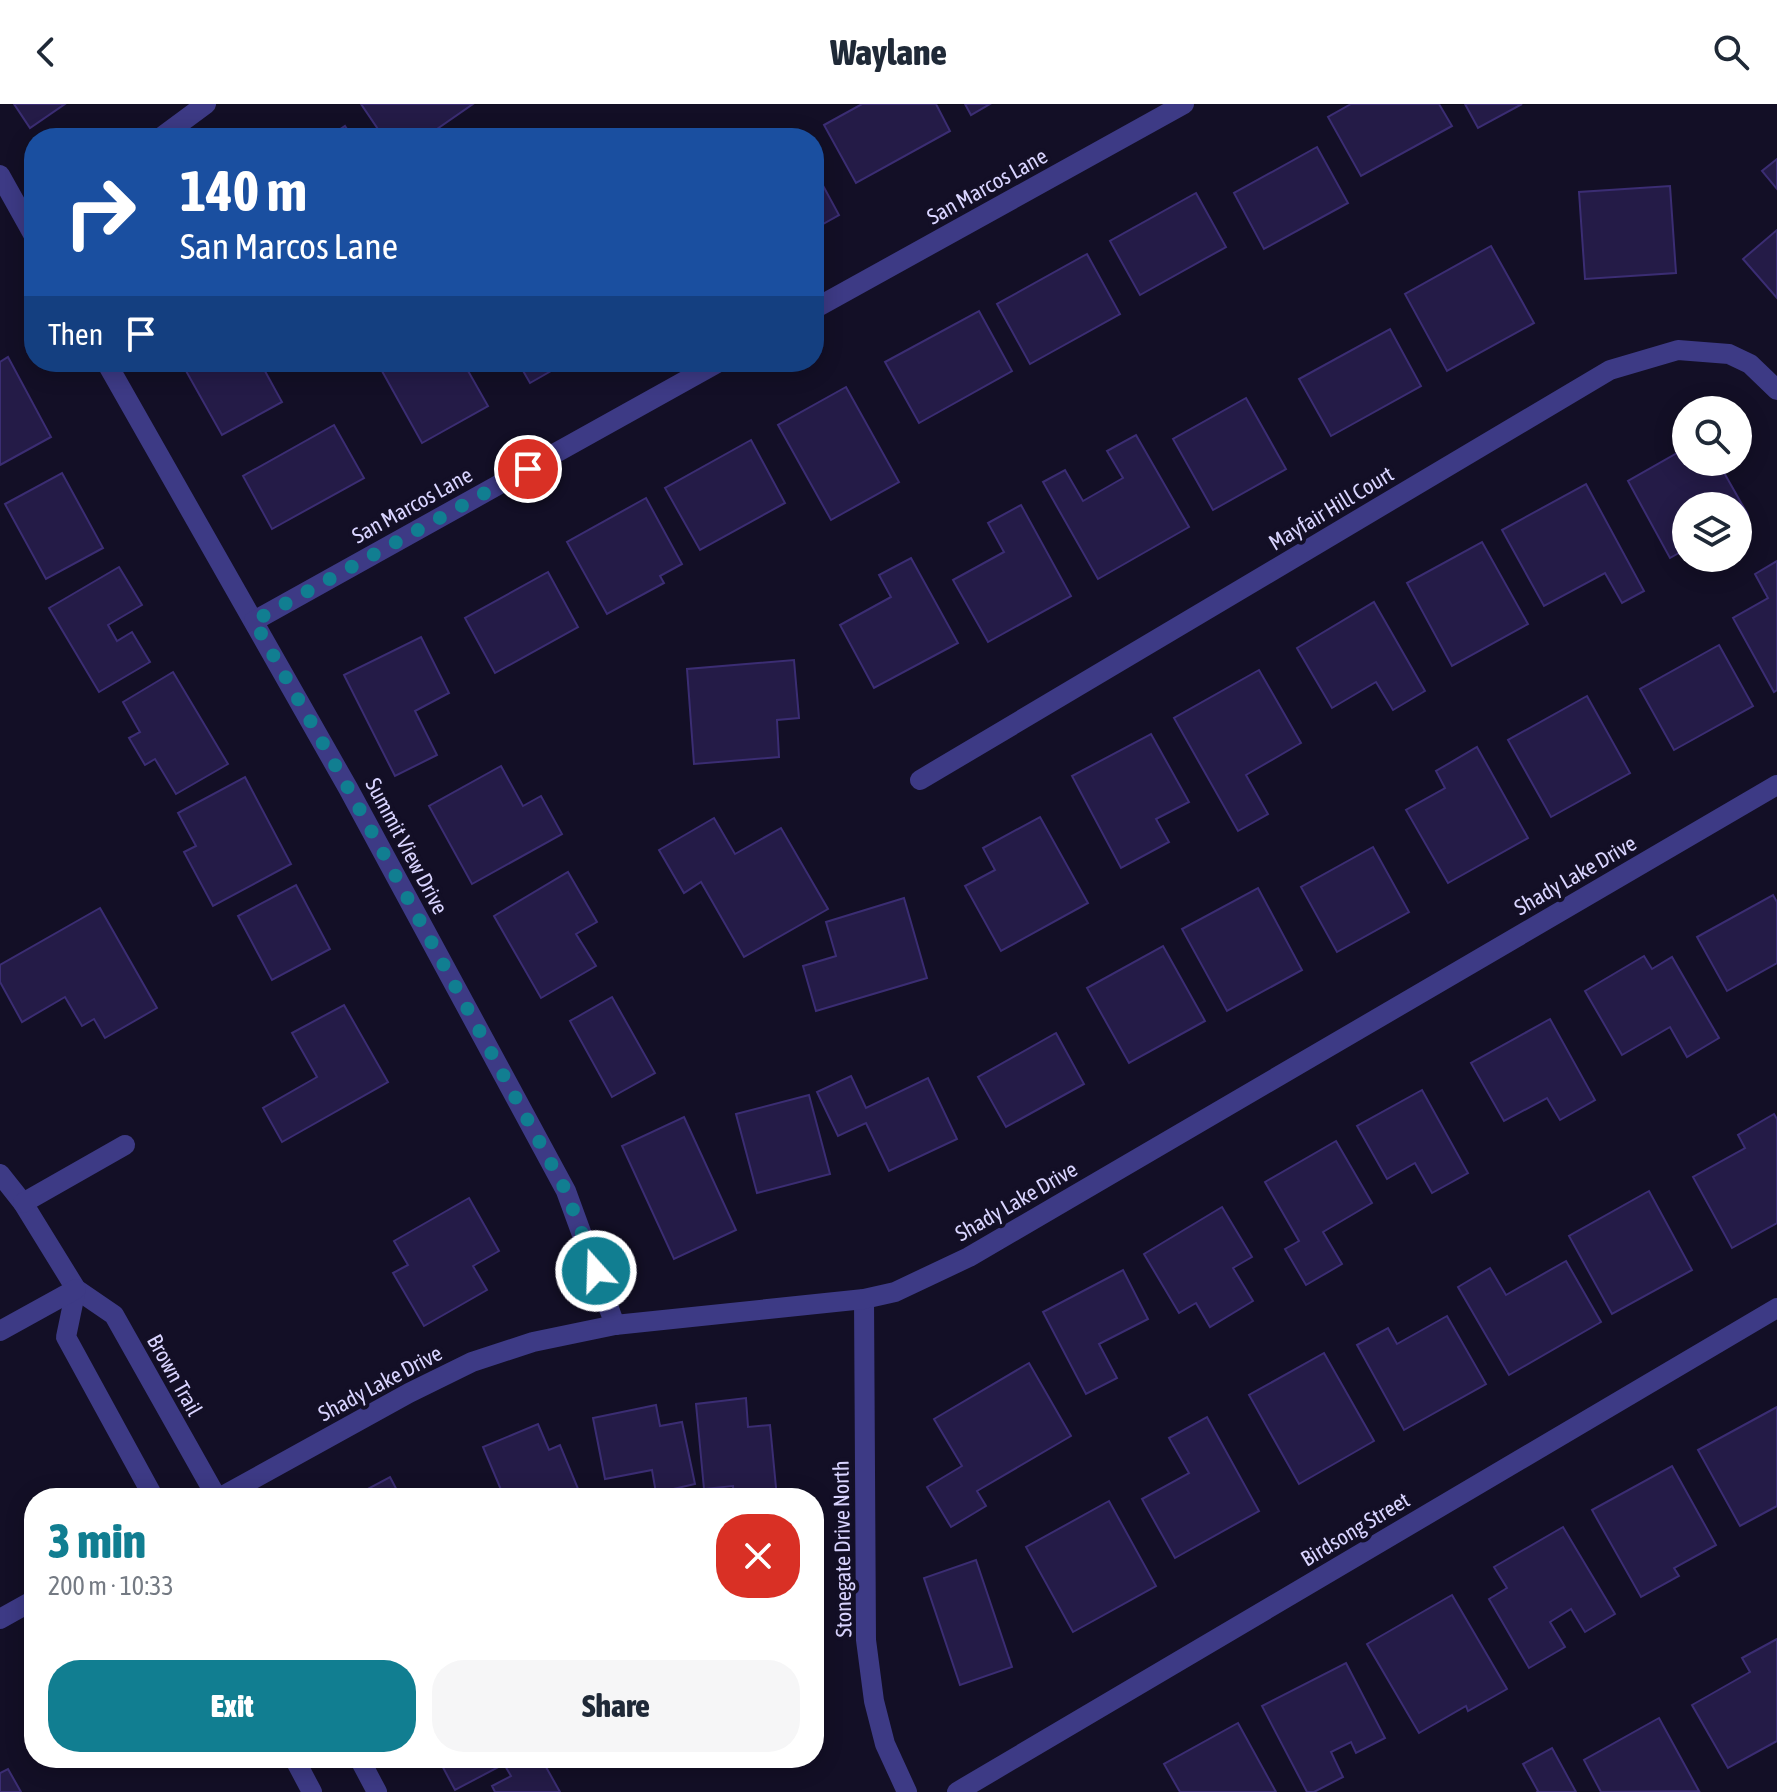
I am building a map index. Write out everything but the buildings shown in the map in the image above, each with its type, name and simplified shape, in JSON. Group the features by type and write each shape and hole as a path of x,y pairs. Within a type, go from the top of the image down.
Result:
{"street":[{"path":"174,128 206,104"},
{"name":"San Marcos Lane","path":"824,303 1184,104"},
{"path":"0,175 24,217"},
{"name":"Mayfair Hill Court","path":"920,780 1610,370 1678,350 1729,354 1750,364 1777,390"},
{"name":"Summit View Drive","path":"112,372 348,788 566,1191 615,1325"},
{"name":"San Marcos Lane","path":"254,621 701,372"},
{"name":"Shady Lake Drive","path":"236,1488 472,1362 533,1342 615,1325 864,1299 895,1292 969,1257 1777,785"},
{"path":"23,1203 125,1145"},
{"name":"Brown Trail","path":"0,1174 23,1203 76,1289 114,1315 212,1488"},
{"path":"0,1331 76,1289"},
{"path":"76,1289 66,1337 149,1488"},
{"name":"Stonegate Drive North","path":"864,1299 866,1640 874,1701 885,1744 907,1792"},
{"name":"Birdsong Street","path":"957,1792 1777,1308"},
{"path":"0,1619 24,1606"},
{"path":"299,1768 312,1792"},
{"path":"364,1768 377,1792"}],"route":[{"path":"528,469 254,621 566,1191 596,1271"}]}
